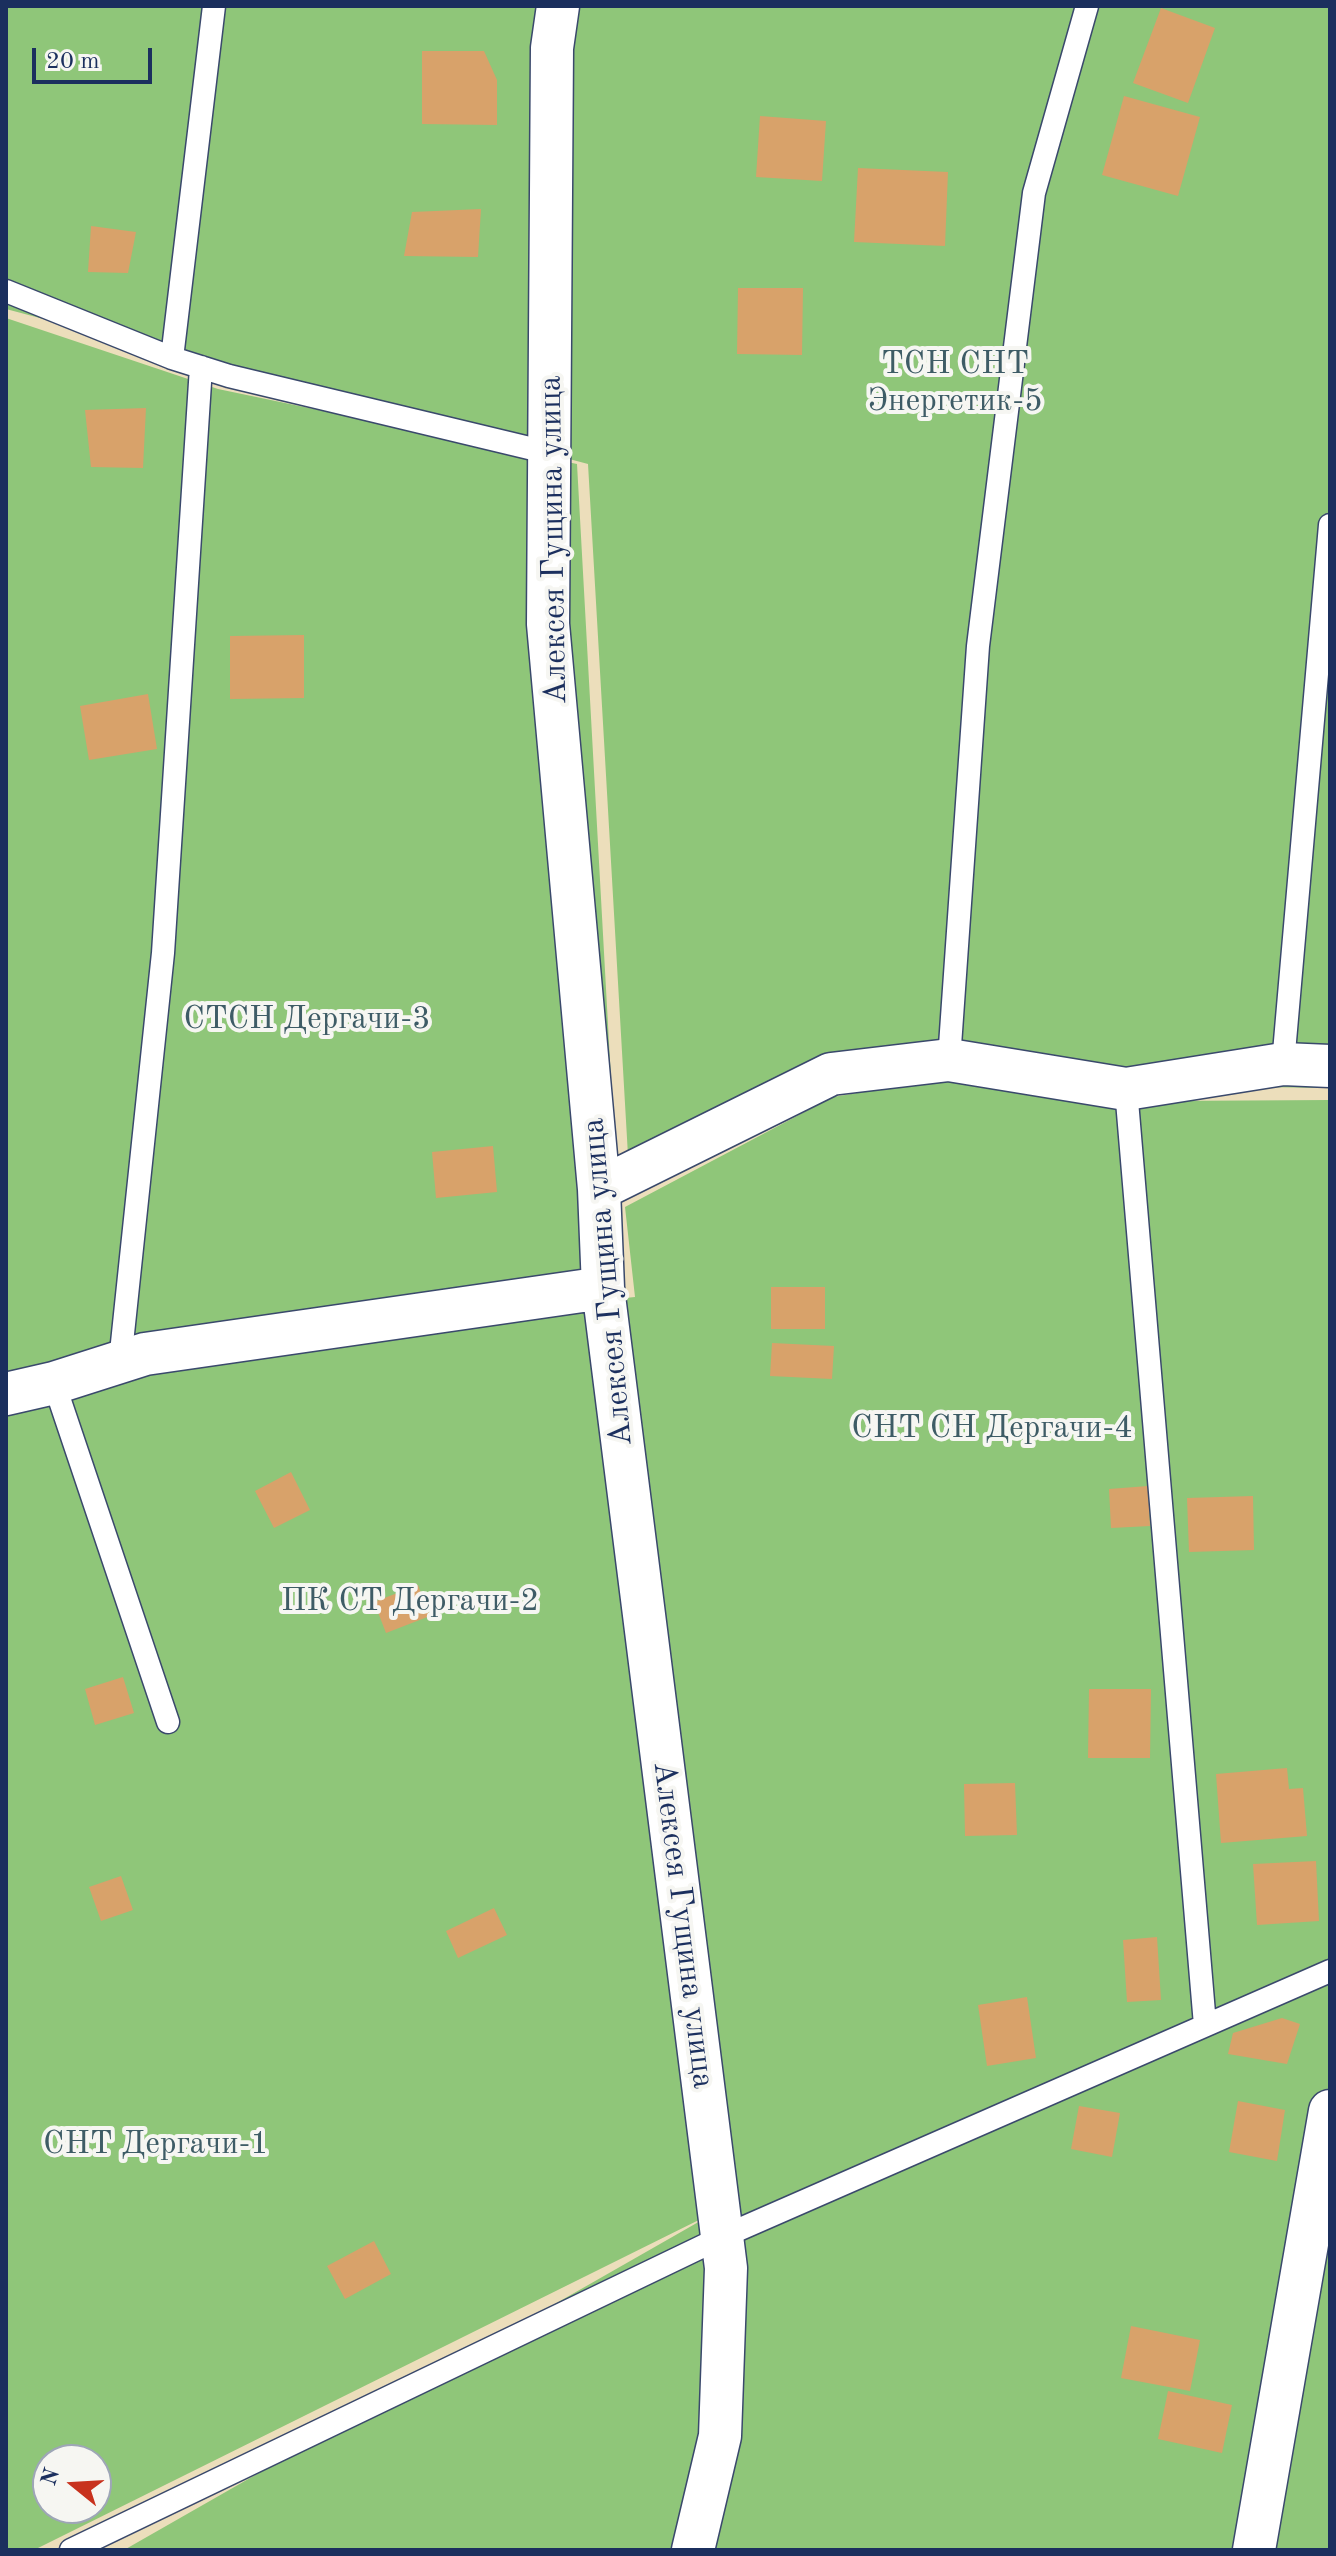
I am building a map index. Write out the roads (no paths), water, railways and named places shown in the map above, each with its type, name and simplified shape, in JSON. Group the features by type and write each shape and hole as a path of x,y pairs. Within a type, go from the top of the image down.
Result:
{"street":[{"name":"Алексея Гущина улица","path":"558,6 552,48 548,624 599,1189 603,1288 726,2268 720,2436 693,2550"},
{"path":"599,1189 831,1074 949,1060 1126,1089 1283,1064 1330,1066"},
{"path":"6,1394 54,1383 145,1354 603,1288"},
{"path":"1254,2550 1330,2111"}],"lane":[{"path":"172,358 214,6"},
{"path":"949,1060 978,646 1034,193 1087,6"},
{"path":"6,291 172,358 229,376 550,453"},
{"path":"120,1362 163,953 201,367"},
{"path":"1283,1064 1330,525"},
{"path":"1126,1089 1205,2025"},
{"path":"54,1383 168,1722"},
{"path":"71,2550 722,2237 1330,1971"}],"park label":[{"name":"ТСН СНТ Энергетик-5","path":"955,384"},
{"name":"СТСН Дергачи-3","path":"307,1020"},
{"name":"СНТ СН Дергачи-4","path":"992,1429"},
{"name":"ПК СТ Дергачи-2","path":"410,1602"},
{"name":"СНТ Дергачи-1","path":"156,2145"}]}
